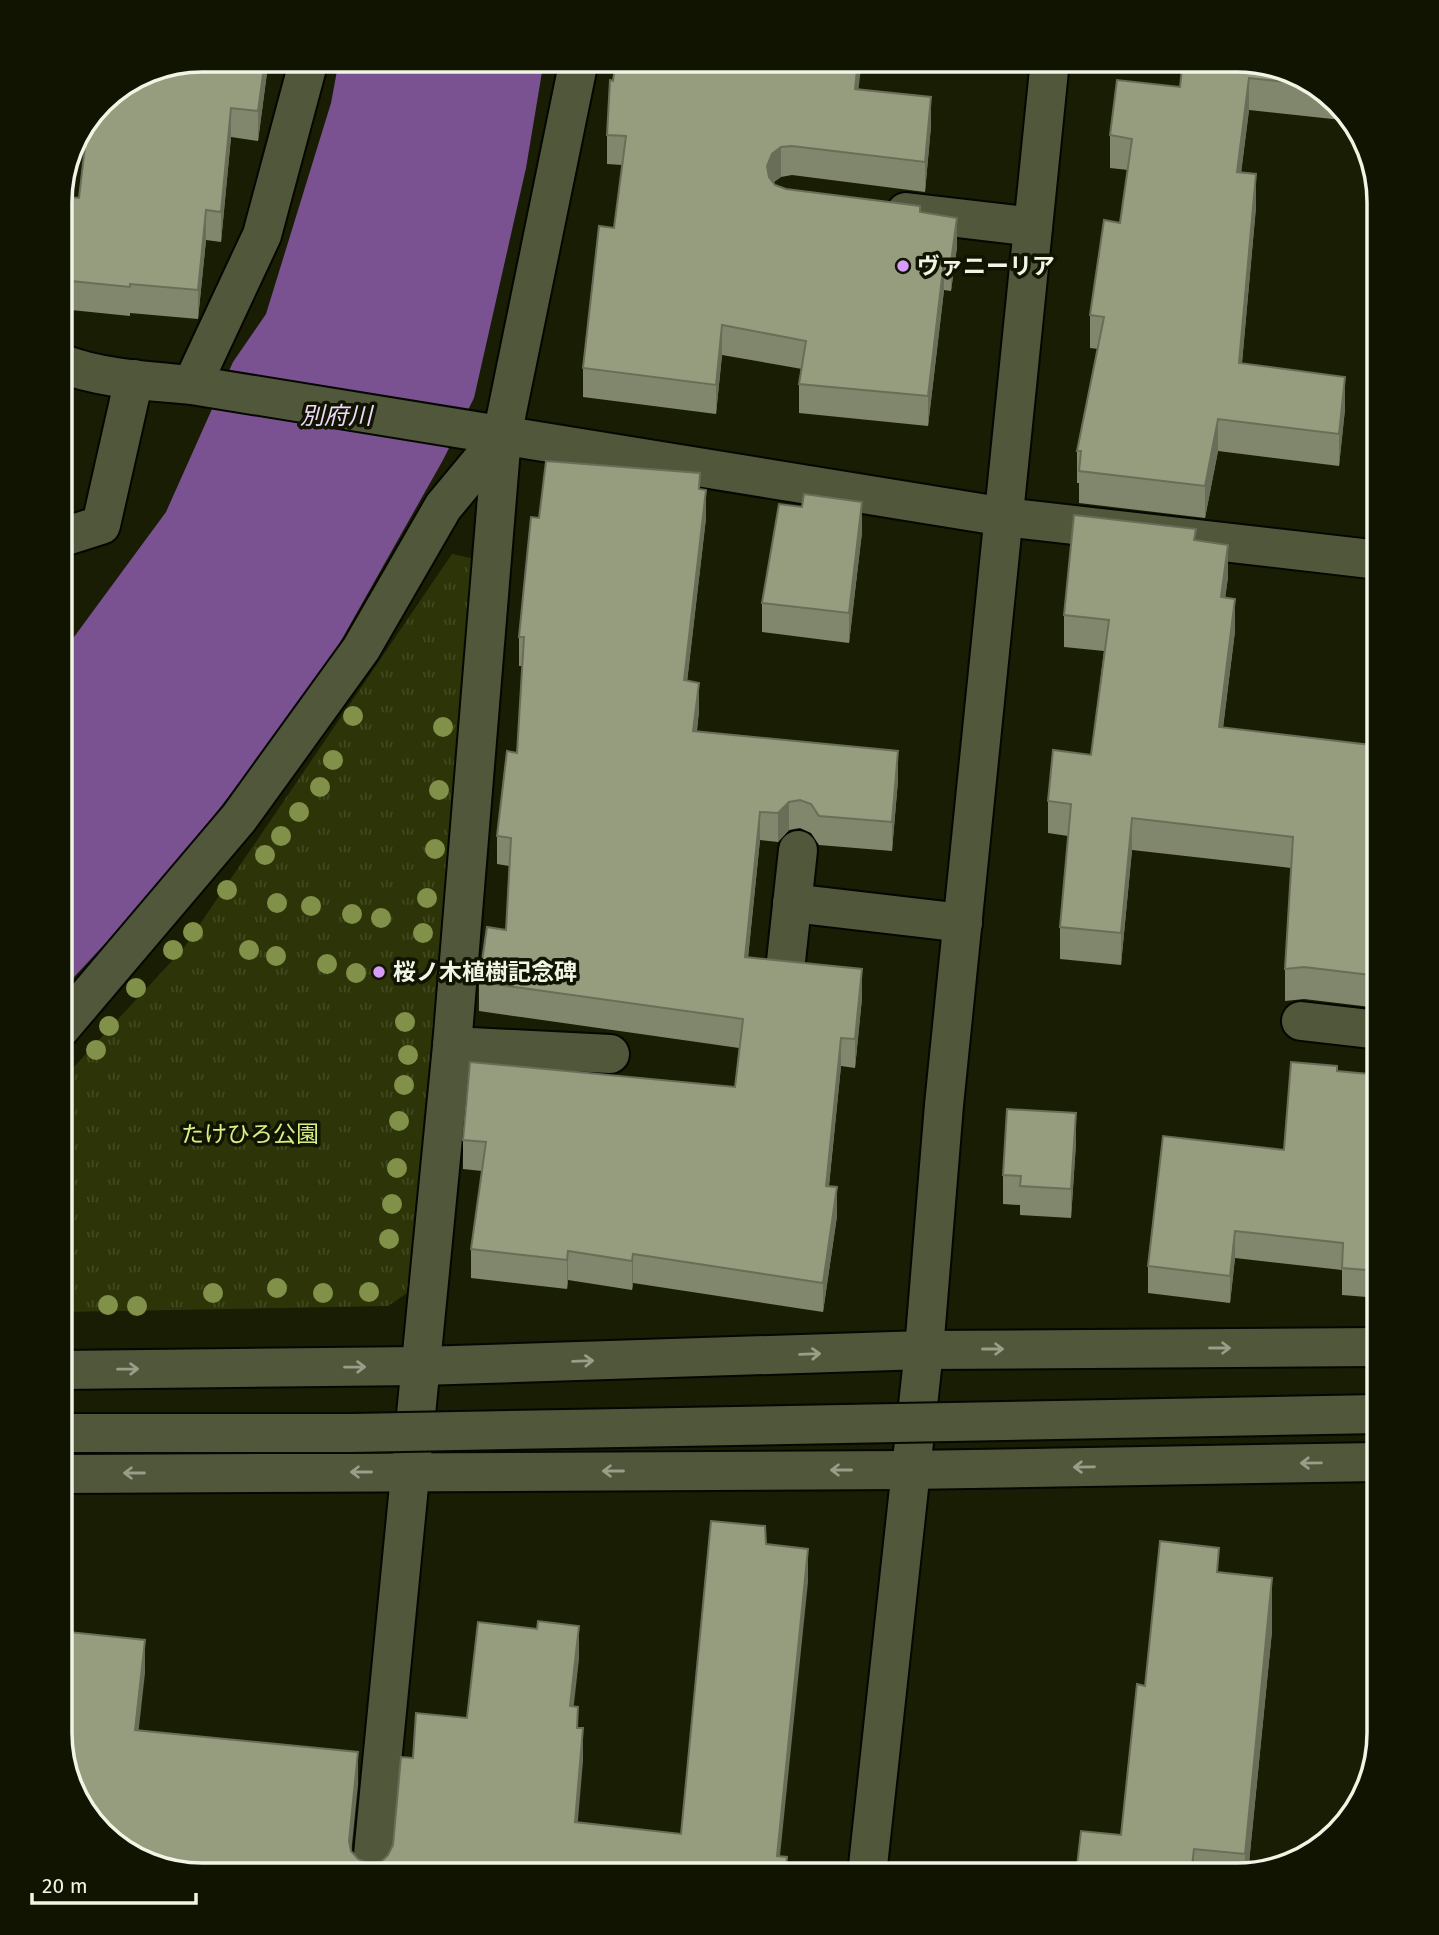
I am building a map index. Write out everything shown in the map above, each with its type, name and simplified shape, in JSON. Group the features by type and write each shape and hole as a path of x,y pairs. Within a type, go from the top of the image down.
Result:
{"street":[{"path":"192,386 262,235 306,72"},
{"path":"372,1863 452,1046 502,436 577,72"},
{"path":"868,1863 909,1470 925,1350 963,923 1049,72"},
{"path":"870,207 1033,227"},
{"path":"72,368 1005,517 1367,558"},
{"path":"72,534 101,525 134,379"},
{"path":"72,1015 239,818 361,649 443,507 502,436"},
{"path":"786,961 798,850"},
{"path":"792,903 963,923"},
{"path":"1301,1021 1367,1029"},
{"path":"452,1046 610,1054"},
{"path":"72,1370 421,1366 925,1350 1367,1347"},
{"path":"72,1433 352,1433 1367,1414"},
{"path":"72,1474 909,1470 1367,1462"}],"green space":[{"name":"たけひろ公園","path":"452,554 480,560 410,1291 388,1306 72,1312 72,1069 183,949"}],"water":[{"name":"別府川","path":"337,72 542,72 526,168 474,398 443,460 316,685 158,887 72,979 72,640 166,512 233,362 266,314 331,103"}],"building":[{"path":"201,72 263,72 258,111 231,108 221,212 206,210 198,290 72,281 72,197 79,198 85,143 99,122 122,99 144,85 168,76"},
{"path":"614,72 857,72 855,89 931,97 925,162 792,146 781,147 772,154 767,166 769,177 775,185 786,189 920,206 920,212 957,218 951,262 944,261 928,396 799,384 806,341 722,325 716,385 583,368 599,226 614,228 626,136 607,135 610,80 613,81"},
{"path":"1182,72 1246,72 1287,82 1249,78 1237,172 1256,174 1239,363 1345,377 1339,434 1218,419 1205,486 1079,471 1081,451 1077,451 1104,317 1090,315 1104,220 1120,223 1132,139 1110,135 1117,80 1180,87"},
{"path":"546,461 700,473 699,489 706,490 684,680 699,683 693,731 898,751 892,822 819,816 811,804 800,800 789,802 778,813 760,812 745,957 862,969 855,1039 841,1038 826,1186 837,1187 823,1283 633,1254 632,1261 568,1251 567,1260 471,1249 486,1142 463,1140 470,1062 735,1087 743,1019 479,982 487,927 506,930 511,838 497,836 507,751 517,753 524,637 519,637 524,586 531,517 539,518"},
{"path":"804,494 862,502 849,613 762,603 779,504 802,507"},
{"path":"1074,515 1196,529 1194,540 1228,545 1221,597 1235,599 1219,727 1367,745 1367,975 1304,967 1285,969 1293,837 1132,818 1121,933 1060,927 1071,804 1048,801 1053,750 1091,755 1109,620 1064,615"},
{"path":"1291,1062 1337,1066 1337,1071 1367,1074 1367,1270 1342,1268 1343,1243 1235,1231 1230,1276 1148,1266 1163,1136 1284,1150"},
{"path":"1007,1109 1076,1113 1071,1189 1020,1186 1021,1176 1003,1175"},
{"path":"711,1521 765,1526 766,1544 808,1549 777,1856 787,1857 786,1863 376,1863 381,1862 388,1855 393,1845 401,1757 413,1758 416,1713 467,1718 478,1622 537,1629 538,1621 579,1626 570,1706 578,1707 577,1728 583,1728 575,1822 681,1834"},
{"path":"1160,1541 1219,1548 1217,1572 1272,1578 1245,1854 1194,1849 1192,1863 1077,1863 1081,1831 1121,1835 1137,1684 1145,1686"},
{"path":"72,1632 145,1640 135,1730 358,1752 349,1841 351,1851 358,1859 368,1863 184,1862 152,1853 122,1836 94,1806 76,1767 72,1734"}],"place":[{"name":"ヴァニーリア","path":"903,266"},
{"name":"桜ノ木植樹記念碑","path":"379,972"}]}
